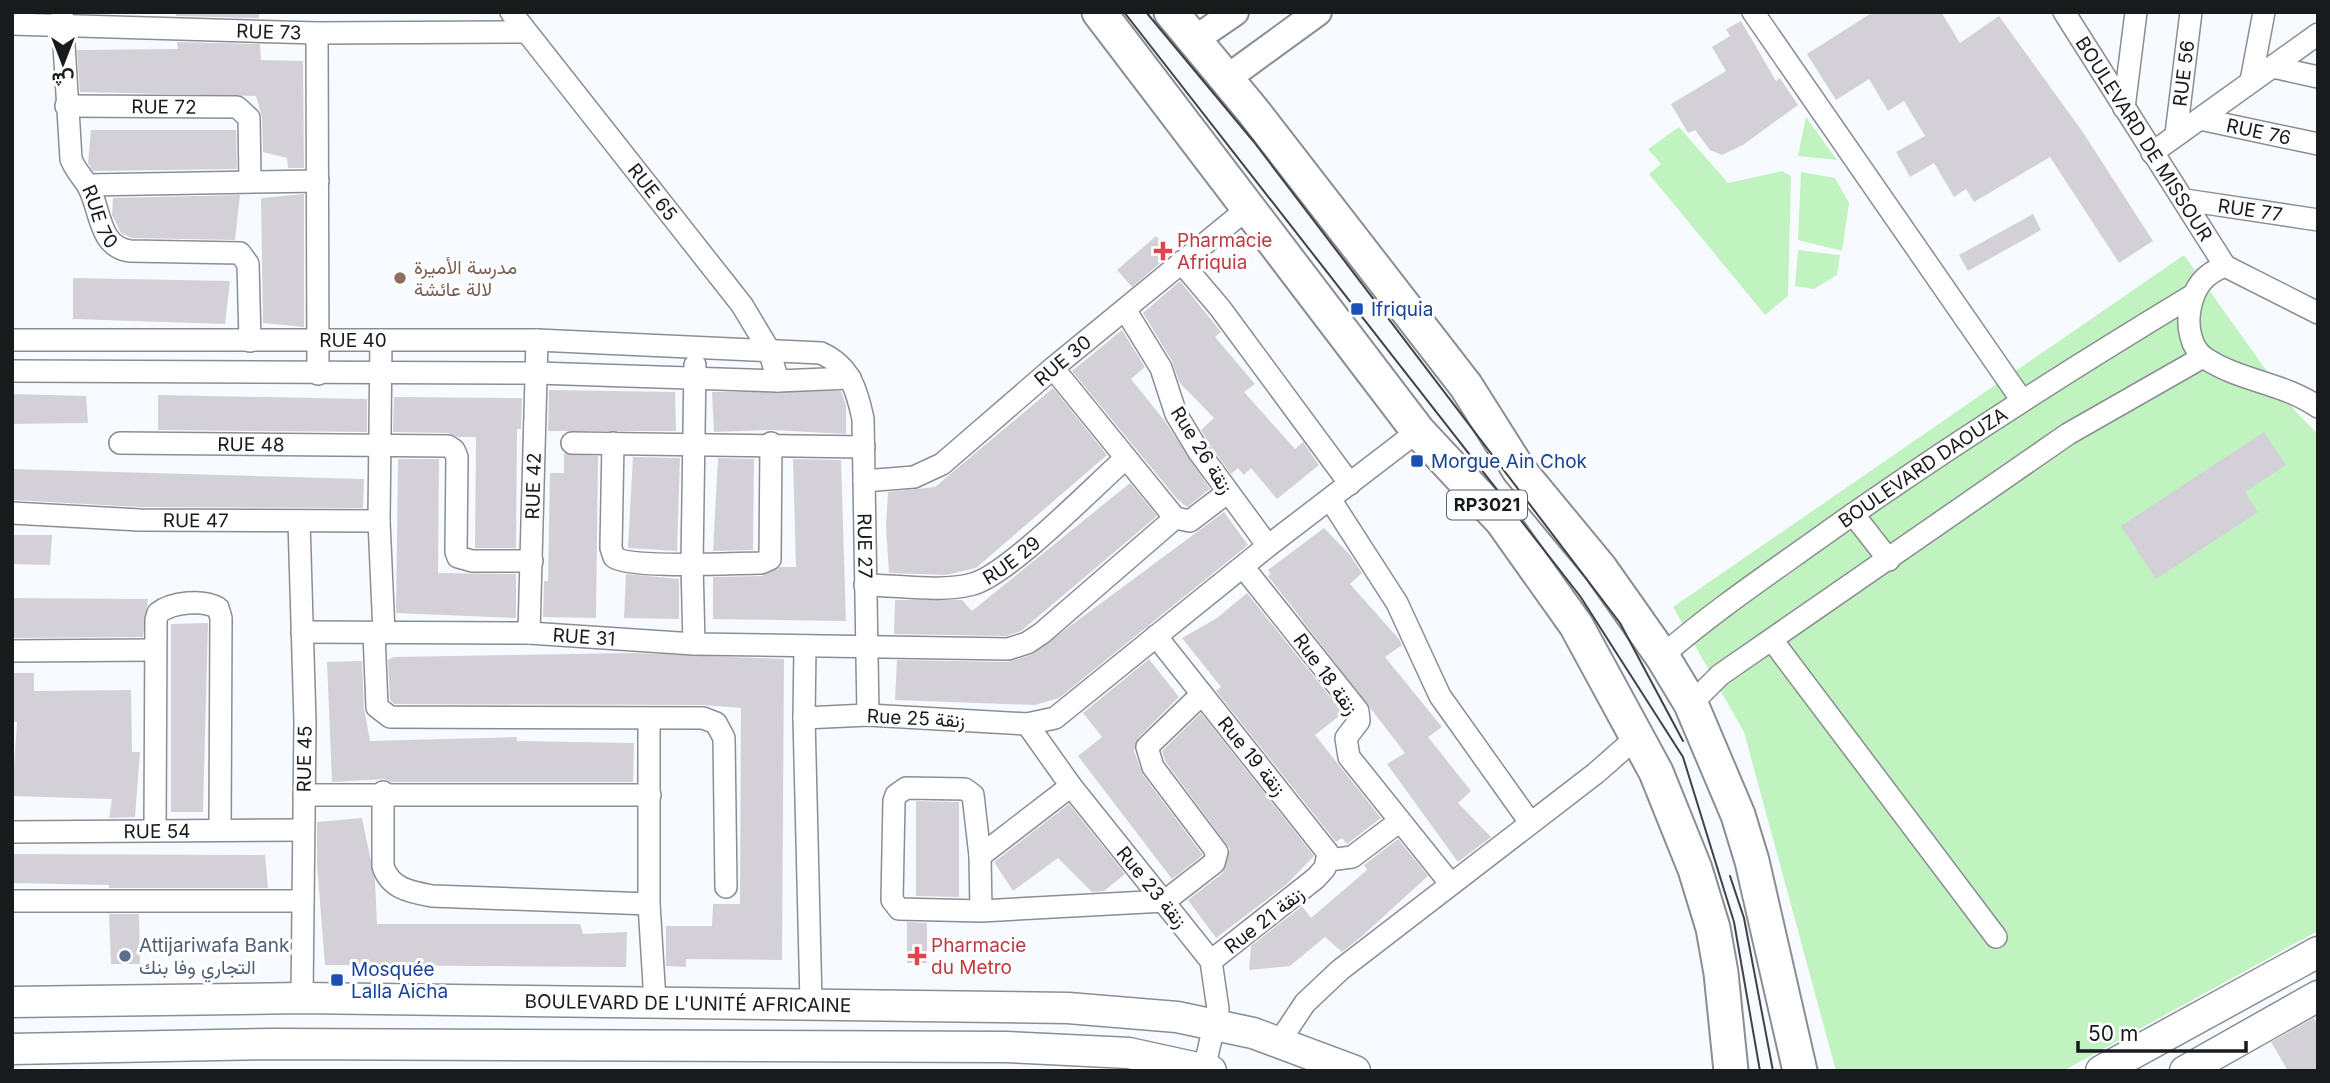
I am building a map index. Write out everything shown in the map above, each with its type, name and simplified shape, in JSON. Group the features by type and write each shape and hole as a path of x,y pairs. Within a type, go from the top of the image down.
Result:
{"main road":[{"name":"RP3021","path":"1099,12 1418,431 1466,480 1532,561 1576,625 1638,736 1677,822 1713,928 1726,1007 1731,1071"},
{"name":"RP3021","path":"1183,23 1466,386 1519,470 1600,568 1662,656 1691,704 1733,804 1752,861 1800,1071"},
{"path":"2101,1071 2318,952"},
{"path":"2185,1071 2318,996"},
{"name":"BOULEVARD DE L'UNITÉ AFRICAINE","path":"12,1002 302,998 654,1000 1068,1008 1177,1017 1279,1042 1355,1071"},
{"path":"12,1049 273,1044 1006,1047 1129,1053 1207,1070"}],"street":[{"name":"RUE 65","path":"511,12 743,304 769,350 778,381"},
{"path":"1183,23 1235,12"},
{"path":"1226,79 1318,12"},
{"path":"1754,12 2021,399"},
{"name":"BOULEVARD DE MISSOUR","path":"2064,12 2225,266"},
{"path":"2124,108 2136,12"},
{"name":"RUE 56","path":"2176,134 2191,12"},
{"path":"2251,81 2264,12"},
{"name":"RUE 73","path":"12,24 62,19 159,20 317,33 526,32"},
{"name":"RUE 70","path":"62,19 71,159 75,171 88,185 108,239 116,248 229,251 245,257 250,341"},
{"path":"317,33 318,374"},
{"path":"2152,153 2318,34"},
{"path":"2273,67 2318,77"},
{"name":"RUE 72","path":"66,106 229,105 247,113 250,127 250,180"},
{"name":"RUE 76","path":"2200,119 2318,144"},
{"path":"88,185 250,180 318,181"},
{"name":"RUE 77","path":"2185,200 2318,220"},
{"name":"RUE 30","path":"864,481 914,477 942,464 1053,368 1126,311 1247,209"},
{"path":"1181,262 1220,308 1350,484"},
{"path":"2318,313 2225,266 2212,271 2193,295 2189,316 2191,337 2203,357 2263,380 2318,407"},
{"name":"BOULEVARD DAOUZA","path":"1662,656 1692,630 1853,514 2021,399 2193,295"},
{"name":"Rue 26 زنقة","path":"1126,311 1161,368 1176,414 1268,546"},
{"name":"RUE 40","path":"12,340 537,340 695,349 769,350 821,353 839,363 850,377"},
{"path":"381,340 382,445 377,707 390,717 703,718 716,723 723,733 726,887"},
{"name":"RUE 42","path":"529,633 537,340"},
{"path":"694,644 692,564 695,349"},
{"path":"1691,704 1720,675 2068,434 2203,357"},
{"path":"1053,368 1175,518 1190,521 1228,492"},
{"name":"RUE 40","path":"12,371 537,373 778,381 850,377"},
{"name":"RUE 27","path":"850,377 861,409 864,447 868,715"},
{"name":"Rue 25 زنقة","path":"804,718 868,715 1027,724 1055,718 1069,710 1268,546 1418,431"},
{"name":"RUE 48","path":"120,443 439,445 454,450 457,457 458,557 472,561 532,561"},
{"path":"572,443 771,443 864,447"},
{"path":"613,443 611,548 614,557 624,562 692,564 761,563 770,559 771,443"},
{"name":"RUE 29","path":"865,585 950,587 980,582 1004,567 1126,458"},
{"path":"1330,499 1397,603 1440,696 1529,821"},
{"name":"RUE 47","path":"12,513 140,520 379,521"},
{"path":"1853,514 1889,560"},
{"name":"RUE 31","path":"302,632 529,633 694,644 993,651 1018,647 1042,633 1175,518"},
{"name":"RUE 45","path":"299,521 304,795 302,998"},
{"name":"Rue 18 زنقة","path":"1244,568 1358,711 1359,720 1346,738 1349,757 1450,883"},
{"path":"155,830 156,620 162,610 177,604 206,603 218,608 221,618 220,830"},
{"name":"Rue 19 زنقة","path":"1156,636 1322,843 1329,860"},
{"path":"1772,640 1996,937"},
{"path":"805,646 804,718 811,1002"},
{"path":"12,651 155,650"},
{"path":"981,911 980,856 973,795 970,791 906,788 897,795 892,900 895,907 981,911 1165,901 1214,863 1217,852 1153,767 1147,747 1202,694"},
{"path":"649,719 649,904 654,1000"},
{"name":"Rue 23 زنقة","path":"1027,724 1071,786 1211,961 1217,986 1216,1026 1207,1070"},
{"path":"1279,1042 1314,993 1529,821 1596,773 1638,736"},
{"path":"980,856 1071,786"},
{"path":"383,792 383,866 386,875 400,888 432,896 649,904"},
{"path":"304,795 383,792 650,795"},
{"path":"1329,860 1352,857 1400,821"},
{"name":"RUE 54","path":"12,832 303,830"},
{"name":"Rue 21 زنقة","path":"1211,961 1316,878 1329,860"},
{"path":"12,901 303,901"}],"green space":[{"path":"1806,117 1837,160 1798,156"},
{"path":"1679,127 1728,183 1782,171 1791,176 1788,296 1765,315 1649,174 1661,164 1648,149"},
{"path":"1801,172 1835,178 1849,203 1842,251 1798,240"},
{"path":"1798,250 1840,255 1837,275 1814,289 1795,286"},
{"path":"2184,255 2296,412 2318,434 2318,931 2063,1071 1836,1071 1744,732 1673,607"}],"building":[{"path":"176,12 259,12 259,18 176,16"},
{"path":"1873,12 1941,12 1960,43 1999,16 2082,131 2153,241 2119,263 2050,157 1974,202 1966,189 1954,197 1934,163 1910,177 1896,152 1925,136 1904,101 1888,111 1869,79 1836,100 1807,54"},
{"path":"1741,21 1776,81 1780,78 1798,105 1743,145 1722,155 1710,150 1695,130 1688,133 1671,104 1726,71 1712,47 1730,36 1726,29"},
{"path":"177,42 260,44 261,60 303,61 304,168 288,168 287,158 263,152 262,117 256,96 80,92 77,50 178,49"},
{"path":"91,130 236,130 237,169 93,171 88,163"},
{"path":"304,194 304,327 263,323 261,198"},
{"path":"240,195 235,240 132,238 121,233 112,215 113,198"},
{"path":"2033,214 2041,230 1968,271 1959,255"},
{"path":"1156,236 1172,253 1132,287 1117,270"},
{"path":"73,278 230,281 225,324 73,319"},
{"path":"1180,281 1221,332 1215,337 1255,384 1244,392 1295,449 1303,442 1319,465 1277,499 1251,468 1244,475 1238,468 1231,474 1210,445 1201,430 1214,418 1179,382 1172,361 1143,313"},
{"path":"1122,330 1145,367 1131,379 1164,420 1210,489 1187,507 1177,499 1072,371"},
{"path":"1053,388 1107,455 976,568 946,575 889,573 886,527 888,492 935,487"},
{"path":"549,390 675,392 676,431 548,431"},
{"path":"841,391 846,405 846,434 772,430 714,432 712,392"},
{"path":"12,394 86,396 88,423 12,424"},
{"path":"158,395 367,399 367,432 158,430"},
{"path":"394,397 522,398 521,429 517,429 516,548 475,548 476,437 458,437 448,433 393,432"},
{"path":"2264,432 2286,465 2245,492 2258,512 2156,579 2121,526"},
{"path":"564,453 598,456 596,618 543,617 544,581 548,581 550,473 564,473"},
{"path":"633,457 680,458 677,551 628,548"},
{"path":"718,458 754,459 753,550 713,551"},
{"path":"398,459 439,459 438,573 516,574 516,618 396,613"},
{"path":"793,459 841,460 846,621 713,619 713,577 762,576 780,567 796,567"},
{"path":"12,469 364,479 363,508 140,507 12,500"},
{"path":"1130,483 1157,516 1021,631 1006,636 894,634 895,600 962,600 972,611"},
{"path":"1224,512 1248,545 1059,698 1035,705 895,700 897,660 1008,662 1031,655"},
{"path":"1324,528 1350,555 1362,573 1350,584 1399,639 1402,645 1385,657 1442,727 1428,737 1471,791 1458,803 1491,837 1458,862 1387,764 1405,753 1268,576 1271,574 1268,570"},
{"path":"12,535 52,535 50,565 12,564"},
{"path":"626,574 679,579 679,619 624,618"},
{"path":"1247,593 1343,713 1315,735 1381,818 1347,844 1342,838 1336,842 1216,691 1221,687 1182,638 1217,618"},
{"path":"12,598 148,599 143,637 12,638"},
{"path":"208,623 203,812 171,812 171,624"},
{"path":"634,653 784,659 782,960 686,959 686,967 666,966 666,926 712,926 713,904 740,904 741,708 703,705 394,704 390,700 388,660 394,657"},
{"path":"1149,659 1179,697 1138,738 1134,751 1143,775 1203,855 1172,879 1078,756 1102,737 1083,713"},
{"path":"362,661 364,708 370,741 517,737 517,741 634,743 633,782 391,782 384,779 332,782 327,662"},
{"path":"12,673 34,673 34,691 131,690 132,752 140,752 135,817 109,818 112,799 12,796 17,722 12,722"},
{"path":"1201,713 1314,856 1287,884 1216,938 1188,900 1223,873 1230,849 1165,761 1162,751"},
{"path":"916,801 959,802 959,897 916,896"},
{"path":"1069,804 1125,874 1104,891 1092,892 1058,858 1013,891 994,862"},
{"path":"362,818 375,880 377,924 580,924 583,934 627,932 626,967 325,965 317,864 317,822"},
{"path":"1398,839 1428,876 1361,937 1342,952 1325,937 1290,966 1249,970 1251,946 1302,906 1311,918 1367,870 1364,865"},
{"path":"12,854 265,855 268,888 109,888 109,885 12,883"},
{"path":"109,914 139,914 140,964 111,964"},
{"path":"907,922 927,923 927,963 907,963"},
{"path":"2314,1018 2318,1024 2318,1071 2288,1071 2271,1042"}],"tram line":[{"path":"1124,12 1580,596 1683,757 1734,922 1760,1071"},
{"path":"1146,12 1254,142 1620,623 1683,741"},
{"path":"1730,876 1744,918 1773,1071"}],"place":[{"name":"Pharmacie Afriquia","path":"1163,251"},
{"name":"مدرسة الأميرة لالة عائشة","path":"400,278"},
{"name":"Ifriquia","path":"1357,309"},
{"name":"Morgue Ain Chok","path":"1417,461"},
{"name":"Attijariwafa Bank التجاري وفا بنك","path":"125,956"},
{"name":"Pharmacie du Metro","path":"917,956"},
{"name":"Mosquée Lalla Aicha","path":"337,980"}]}
